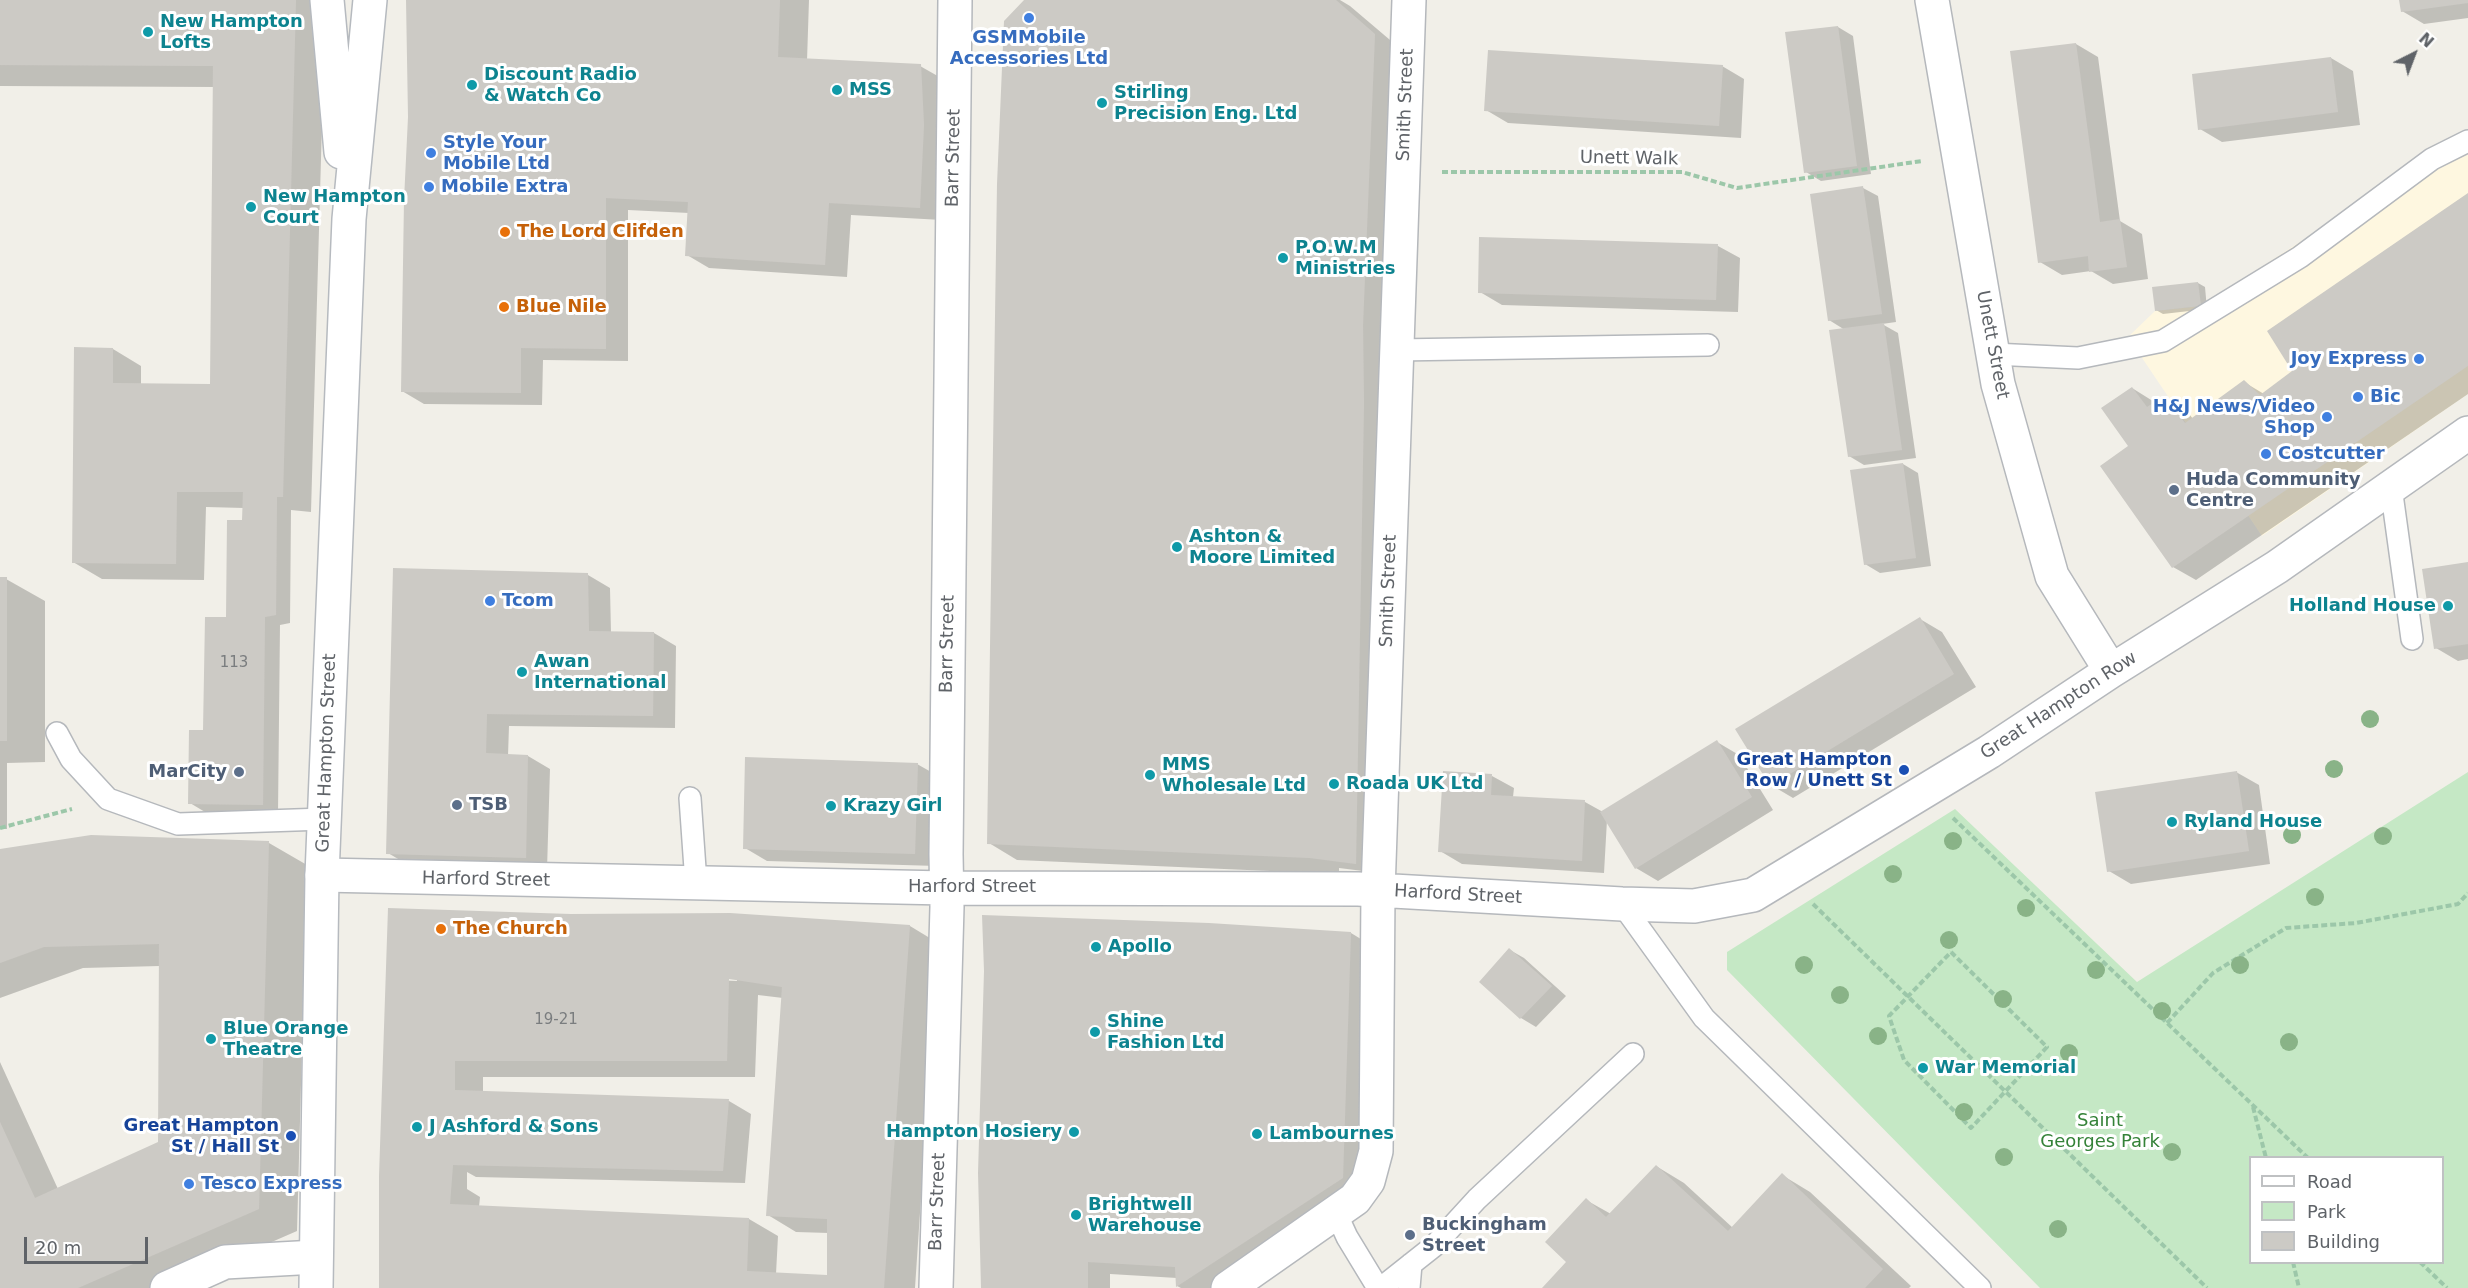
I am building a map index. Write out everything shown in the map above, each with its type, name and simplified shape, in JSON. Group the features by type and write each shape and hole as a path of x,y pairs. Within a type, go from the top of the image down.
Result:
{"street":[{"name":"Great Hampton Street","path":"327,0 349,219"},
{"name":"Great Hampton Street","path":"316,1272 322,875 349,219 370,0"},
{"name":"Barr Street","path":"936,1288 946,888 956,0"},
{"name":"Smith Street","path":"1336,1213 1355,1199 1368,1181 1376,1151 1378,891 1409,0"},
{"name":"Unett Street","path":"1932,0 1998,384 2052,576 2111,671"},
{"name":"Great Hampton Row","path":"1622,904 1694,906 1753,895 1989,752 2111,671 2277,567 2468,433"},
{"name":"Harford Street","path":"322,875 946,888 1378,891 1622,904"},
{"path":"1228,1288 1336,1213"},
{"path":"167,1288 225,1262 316,1272"}],"lane":[{"path":"1993,354 2078,358 2163,341 2300,257 2432,159 2468,141"},
{"path":"1397,350 1708,345"},
{"path":"2391,487 2412,639"},
{"path":"57,733 71,759 108,799 178,824 324,819"},
{"path":"690,798 696,884"},
{"path":"1622,904 1704,1018 1980,1288"},
{"path":"1336,1213 1347,1237 1380,1288 1434,1246 1477,1199 1633,1054"},
{"path":"1409,1288 1411,1264"}],"path":[{"name":"Unett Walk","path":"1403,172 1682,172 1737,188 1959,156"},
{"path":"1925,791 2306,1156"},
{"path":"0,828 108,799"},
{"path":"1784,876 2207,1288"},
{"path":"2167,1023 2213,973 2286,928 2356,923 2458,904 2468,893"},
{"path":"1951,952 2047,1047 2005,1091 1971,1128 1904,1060 1889,1016 1951,952"},
{"path":"2253,1106 2266,1156"},
{"path":"2293,1264 2300,1288"},
{"path":"2421,1264 2447,1288"}],"shaded area":[{"path":"2468,133 2468,394 2262,536 2128,337 2155,311 2201,306"}],"green space":[{"name":"Saint Georges Park","path":"2468,772 2468,1288 2040,1288 1727,970 1727,952 1955,809 2137,982"}],"building":[{"name":"New Hampton Court","path":"0,0 296,0 283,497 277,497 276,615 265,617 263,805 188,804 189,730 203,730 205,617 226,617 227,520 242,520 243,492 177,492 176,564 72,563 74,347 113,348 113,383 210,384 213,66 0,65"},
{"path":"406,0 780,0 778,57 921,64 924,125 920,208 829,203 825,265 685,256 688,202 606,198 606,349 521,348 521,393 401,392 404,200 408,117"},
{"path":"1024,0 1336,0 1375,34 1363,325 1364,403 1356,864 1310,858 987,844 997,184 1004,21"},
{"path":"2399,0 2468,0 2468,3 2401,12"},
{"path":"1838,26 1857,166 1804,173 1785,32"},
{"path":"2076,43 2100,222 2120,219 2127,267 2089,272 2088,256 2038,263 2010,51"},
{"path":"1488,50 1723,65 1719,126 1484,111"},
{"path":"2331,57 2338,112 2198,130 2192,74"},
{"path":"1863,186 1882,314 1828,321 1810,194"},
{"path":"2468,193 2468,366 2172,568 2100,466 2128,446 2101,408 2132,387 2147,407 2164,396 2185,423 2244,380 2260,395 2292,371 2267,331"},
{"path":"1479,237 1718,244 1716,300 1478,293"},
{"path":"2198,282 2201,306 2155,311 2152,287"},
{"path":"1884,323 1902,450 1848,457 1829,330"},
{"path":"1903,463 1916,558 1864,565 1850,470"},
{"name":"Holland House","path":"2468,562 2468,644 2434,649 2422,569"},
{"path":"393,568 588,573 589,631 654,632 653,716 487,714 486,753 528,755 526,858 386,854"},
{"path":"0,577 7,577 7,741 0,741"},
{"path":"1920,617 1954,674 1770,786 1735,729"},
{"path":"1717,740 1752,797 1635,869 1600,812"},
{"name":"Krazy Girl","path":"745,757 918,763 915,854 743,849"},
{"path":"1443,771 1492,774 1491,795 1585,800 1582,861 1438,852"},
{"name":"Ryland House","path":"2237,771 2249,851 2107,872 2095,792"},
{"path":"91,835 269,841 259,1209 78,1288 0,1288 0,1122 35,1198 158,1142 159,944 44,947 0,963 0,849"},
{"path":"388,908 571,914 730,913 910,925 884,1288 379,1288 379,1176","holes":["729,979 782,987 766,1216 827,1219 827,1275 747,1271 749,1218 450,1204 453,1165 723,1171 729,1099 455,1090 455,1061 727,1061"]},
{"path":"982,915 1209,923 1351,932 1343,1178 1176,1287 1175,1267 1088,1262 1088,1288 981,1288 978,1173 984,971"},
{"path":"1509,948 1552,986 1520,1019 1479,982"},
{"path":"1656,1165 1728,1231 1782,1173 1883,1269 1865,1288 1542,1288 1566,1262 1545,1242 1586,1198 1606,1217"}],"place":[{"name":"GSMMobile Accessories Ltd","path":"1029,18"},
{"name":"New Hampton Lofts","path":"148,32"},
{"name":"Discount Radio & Watch Co","path":"472,85"},
{"name":"MSS","path":"837,90"},
{"name":"Stirling Precision Eng. Ltd","path":"1102,103"},
{"name":"Style Your Mobile Ltd","path":"431,153"},
{"name":"Mobile Extra","path":"429,187"},
{"name":"New Hampton Court","path":"251,207"},
{"name":"The Lord Clifden","path":"505,232"},
{"name":"P.O.W.M Ministries","path":"1283,258"},
{"name":"Blue Nile","path":"504,307"},
{"name":"Joy Express","path":"2419,359"},
{"name":"Bic","path":"2358,397"},
{"name":"H&J News/Video Shop","path":"2327,417"},
{"name":"Costcutter","path":"2266,454"},
{"name":"Huda Community Centre","path":"2174,490"},
{"name":"Ashton & Moore Limited","path":"1177,547"},
{"name":"Tcom","path":"490,601"},
{"name":"Holland House","path":"2448,606"},
{"name":"Awan International","path":"522,672"},
{"name":"Great Hampton Row / Unett St","path":"1904,770"},
{"name":"MarCity","path":"239,772"},
{"name":"MMS Wholesale Ltd","path":"1150,775"},
{"name":"Roada UK Ltd","path":"1334,784"},
{"name":"TSB","path":"457,805"},
{"name":"Krazy Girl","path":"831,806"},
{"name":"Ryland House","path":"2172,822"},
{"name":"The Church","path":"441,929"},
{"name":"Apollo","path":"1096,947"},
{"name":"Shine Fashion Ltd","path":"1095,1032"},
{"name":"Blue Orange Theatre","path":"211,1039"},
{"name":"War Memorial","path":"1923,1068"},
{"name":"J Ashford & Sons","path":"417,1127"},
{"name":"Hampton Hosiery","path":"1074,1132"},
{"name":"Lambournes","path":"1257,1134"},
{"name":"Great Hampton St / Hall St","path":"291,1136"},
{"name":"Tesco Express","path":"189,1184"},
{"name":"Brightwell Warehouse","path":"1076,1215"},
{"name":"Buckingham Street","path":"1410,1235"}]}
